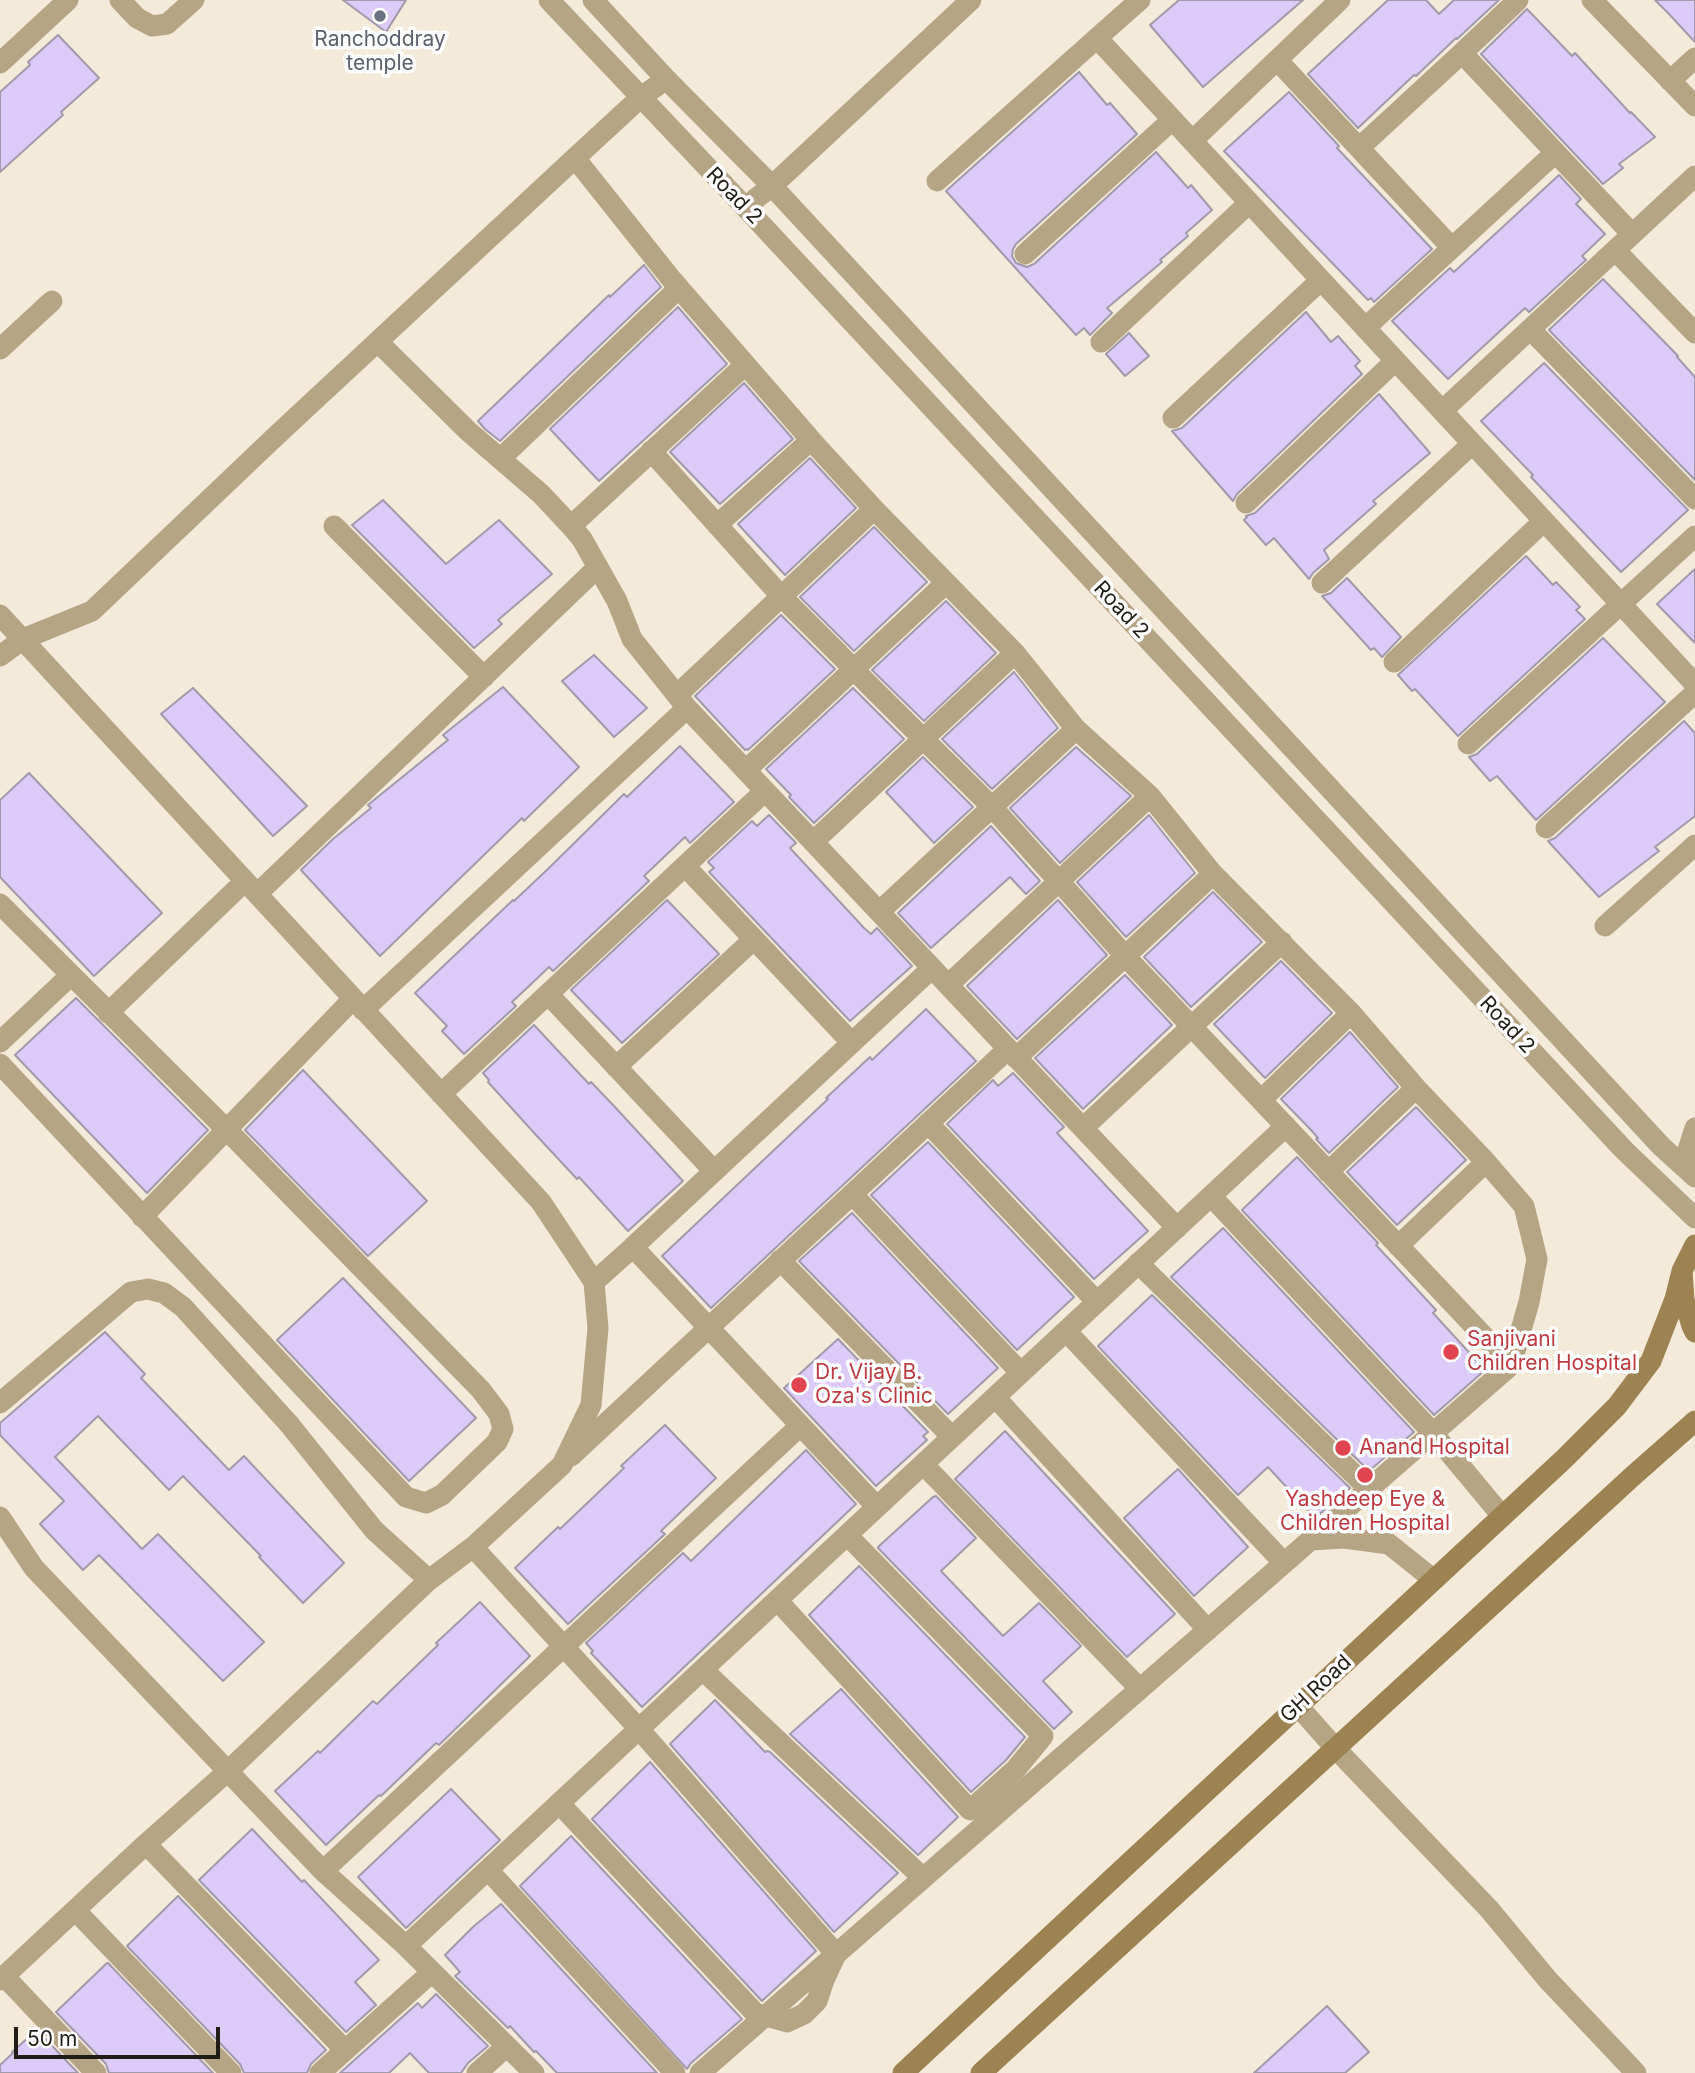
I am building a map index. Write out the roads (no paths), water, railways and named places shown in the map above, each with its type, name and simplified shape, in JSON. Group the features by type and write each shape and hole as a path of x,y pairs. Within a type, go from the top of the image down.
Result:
{"main road":[{"name":"GH Road","path":"903,2073 1503,1516 1617,1406 1651,1361 1675,1299 1682,1271 1695,1245"},
{"path":"1682,1271 1685,1300 1695,1332"},
{"path":"981,2073 1695,1422"}],"street":[{"path":"0,63 68,0"},
{"path":"120,0 137,18 152,26 167,24 194,0"},
{"name":"Road 2","path":"549,0 745,206 1624,1150 1695,1218"},
{"name":"Road 2","path":"593,0 666,79 772,186 1642,1125 1689,1171"},
{"path":"745,206 772,186 971,0"},
{"path":"937,181 1140,0"},
{"path":"1192,141 1340,0"},
{"path":"1359,148 1518,0"},
{"path":"1592,0 1695,106"},
{"path":"1097,38 1695,684"},
{"path":"1462,53 1632,234"},
{"path":"1670,80 1695,58"},
{"path":"1278,60 1452,248"},
{"path":"0,656 23,639 92,611 575,158 640,98 666,79"},
{"path":"1025,254 1172,120"},
{"path":"1365,328 1555,153"},
{"path":"559,1803 755,2013 787,2022 804,2014 817,2001 836,1954 1511,1366 1529,1303 1537,1259 1524,1206 1486,1162 1416,1088 1351,1013 1213,874 1150,796 1076,729 1015,653 874,509 811,440 679,288 575,158"},
{"path":"1442,411 1695,176"},
{"path":"1101,342 1250,203"},
{"path":"1615,250 1695,333"},
{"path":"1173,418 1321,280"},
{"path":"500,459 679,288"},
{"path":"0,349 52,301"},
{"path":"1530,329 1695,499"},
{"path":"378,342 468,431 541,494 570,526 582,540 617,601 632,639 682,702 1177,1228"},
{"path":"1246,503 1395,361"},
{"path":"570,526 744,365"},
{"path":"717,525 811,440"},
{"path":"1322,583 1472,444"},
{"path":"651,451 781,596 992,807 1125,956 1511,1366"},
{"path":"142,1217 227,1130 358,1005 682,702 781,596 874,509"},
{"path":"1394,662 1544,521"},
{"path":"334,526 484,677"},
{"path":"1468,744 1695,536"},
{"path":"108,1013 484,677 598,567"},
{"path":"746,771 946,583"},
{"path":"0,615 541,1202 594,1282 598,1328 591,1405 562,1465"},
{"path":"813,842 1015,653"},
{"path":"1546,828 1695,693"},
{"path":"879,912 1076,729"},
{"path":"441,1094 765,791"},
{"path":"948,985 1150,796"},
{"path":"1605,926 1695,845"},
{"path":"685,866 852,1043"},
{"path":"96,2073 2,1978 229,1771 429,1580 473,1546 562,1465 928,1123 1125,956 1213,874"},
{"path":"0,904 227,1130 481,1390 499,1414 503,1429 497,1442 442,1495 426,1503 406,1497 0,1064"},
{"path":"616,1067 754,939"},
{"path":"1083,1128 1282,942"},
{"path":"594,1282 932,968"},
{"path":"0,1042 70,976"},
{"path":"548,994 715,1171"},
{"path":"1261,1100 1351,1013"},
{"path":"1328,1171 1416,1088"},
{"path":"928,1123 1097,1302"},
{"path":"406,1946 1286,1126"},
{"path":"1689,1171 1695,1128"},
{"path":"1398,1246 1486,1162"},
{"path":"852,1194 1021,1373"},
{"path":"1211,1196 1433,1433 1503,1516"},
{"path":"632,1247 877,1507"},
{"path":"780,1260 952,1437"},
{"path":"1139,1263 1370,1489"},
{"path":"0,1403 131,1292 148,1289 164,1293 183,1307 289,1424 374,1530 429,1580"},
{"path":"1066,1331 1284,1563"},
{"path":"995,1396 1208,1630"},
{"path":"323,1871 800,1426"},
{"path":"923,1464 1140,1689"},
{"path":"0,1517 34,1568 323,1871 406,1946 534,2073"},
{"path":"777,1600 970,1810 1016,1769 1042,1735 847,1535"},
{"path":"1311,1540 1344,1538 1389,1544 1434,1580"},
{"path":"473,1546 639,1729 836,1954"},
{"path":"703,1670 923,1878"},
{"path":"1298,1706 1489,1909 1548,1980 1636,2073"},
{"path":"146,1844 345,2050"},
{"path":"488,1870 675,2073"},
{"path":"75,1910 231,2073"},
{"path":"320,2073 432,1972"},
{"path":"700,2073 765,2016"},
{"path":"477,2073 507,2046"}],"place":[{"name":"Ranchoddray temple","path":"380,16"},
{"name":"Sanjivani Children Hospital","path":"1451,1352"},
{"name":"Dr. Vijay B. Oza's Clinic","path":"799,1385"},
{"name":"Anand Hospital","path":"1343,1448"},
{"name":"Yashdeep Eye & Children Hospital","path":"1365,1475"}]}
